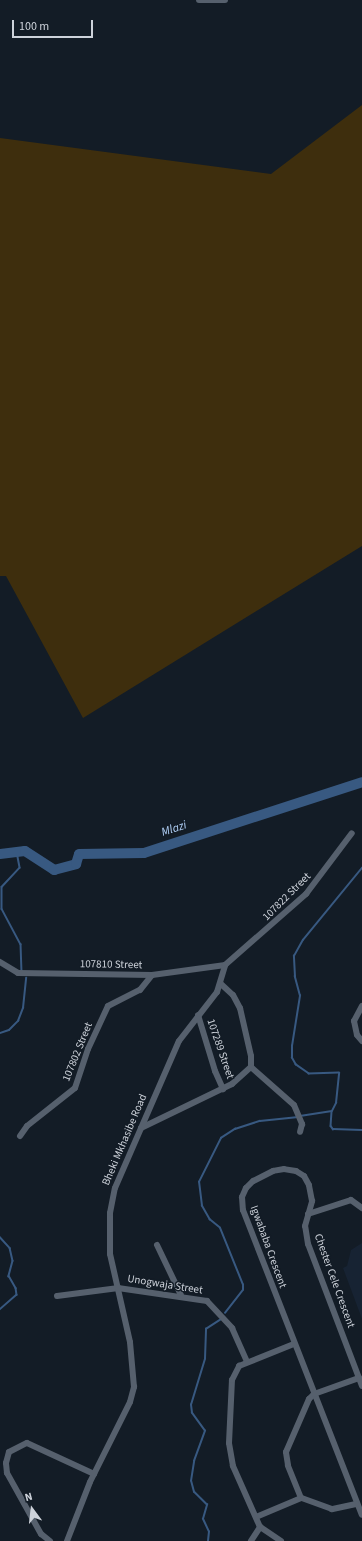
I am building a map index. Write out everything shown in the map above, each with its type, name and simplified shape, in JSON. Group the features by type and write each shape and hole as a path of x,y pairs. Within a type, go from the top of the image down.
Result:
{"street":[{"path":"199,0 225,0"},
{"name":"107822 Street","path":"225,965 306,894 352,833"},
{"name":"107810 Street","path":"0,962 18,974 152,976 225,965"},
{"path":"141,1128 223,1089 243,1077 251,1067 251,1056 240,1008 233,995 221,984 225,965"},
{"name":"107802 Street","path":"20,1136 27,1126 75,1088 88,1049 108,1006 140,990 152,976"},
{"name":"Bheki Mkhasibe Road","path":"67,1541 94,1474 130,1402 134,1387 130,1342 110,1254 111,1202 178,1041 221,984"},
{"path":"362,1006 354,1021 357,1035 362,1042"},
{"name":"107289 Street","path":"198,1015 213,1065 223,1089"},
{"path":"251,1067 280,1090 299,1114 302,1124 300,1132"},
{"name":"Igwababa Crescent","path":"308,1214 312,1201 311,1189 304,1176 296,1171 279,1170 253,1181 246,1188 242,1197 246,1223 356,1504 362,1515"},
{"path":"308,1214 351,1200 362,1208"},
{"name":"Chester Cele Crescent","path":"308,1214 305,1226 308,1244 362,1386"},
{"path":"157,1245 181,1295"},
{"name":"Unogwaja Street","path":"57,1296 118,1288 181,1295 207,1301 215,1307 238,1337 247,1362"},
{"path":"281,1541 260,1527 240,1484 230,1447 232,1380 239,1366 294,1344"},
{"path":"301,1498 288,1465 286,1452 305,1403 314,1394 359,1378"},
{"path":"50,1541 41,1534 7,1473 6,1463 9,1452 27,1443 94,1474"},
{"path":"256,1517 301,1498 332,1509 356,1504"},
{"path":"251,1541 260,1527"}],"shaded area":[{"path":"362,105 362,546 83,718 6,576 0,576 0,138 271,174"},
{"path":"362,1243 362,1319 343,1268 347,1266 351,1250"}],"waterway":[{"name":"Mlazi","path":"0,854 25,851 54,870 76,864 79,854 144,853 362,782"},
{"path":"17,852 20,868 2,887 2,909 21,944 22,972"},
{"path":"300,1116 332,1111 336,1103 339,1073 309,1074 296,1065 292,1058 292,1046 300,996 295,977 294,956 303,940 362,868"},
{"path":"0,1033 9,1030 18,1021 23,1008 26,978"},
{"path":"332,1112 331,1126 333,1129 362,1130"},
{"path":"225,1313 243,1290 243,1285 220,1228 210,1220 202,1206 199,1182 221,1138 235,1129 260,1121 296,1117"},
{"path":"0,1237 10,1248 13,1261 9,1276 16,1288 17,1295 0,1310"},
{"path":"208,1541 209,1532 203,1519 207,1505 194,1492 191,1481 194,1461 205,1431 192,1413 191,1405 205,1359 206,1329 220,1320"}]}
